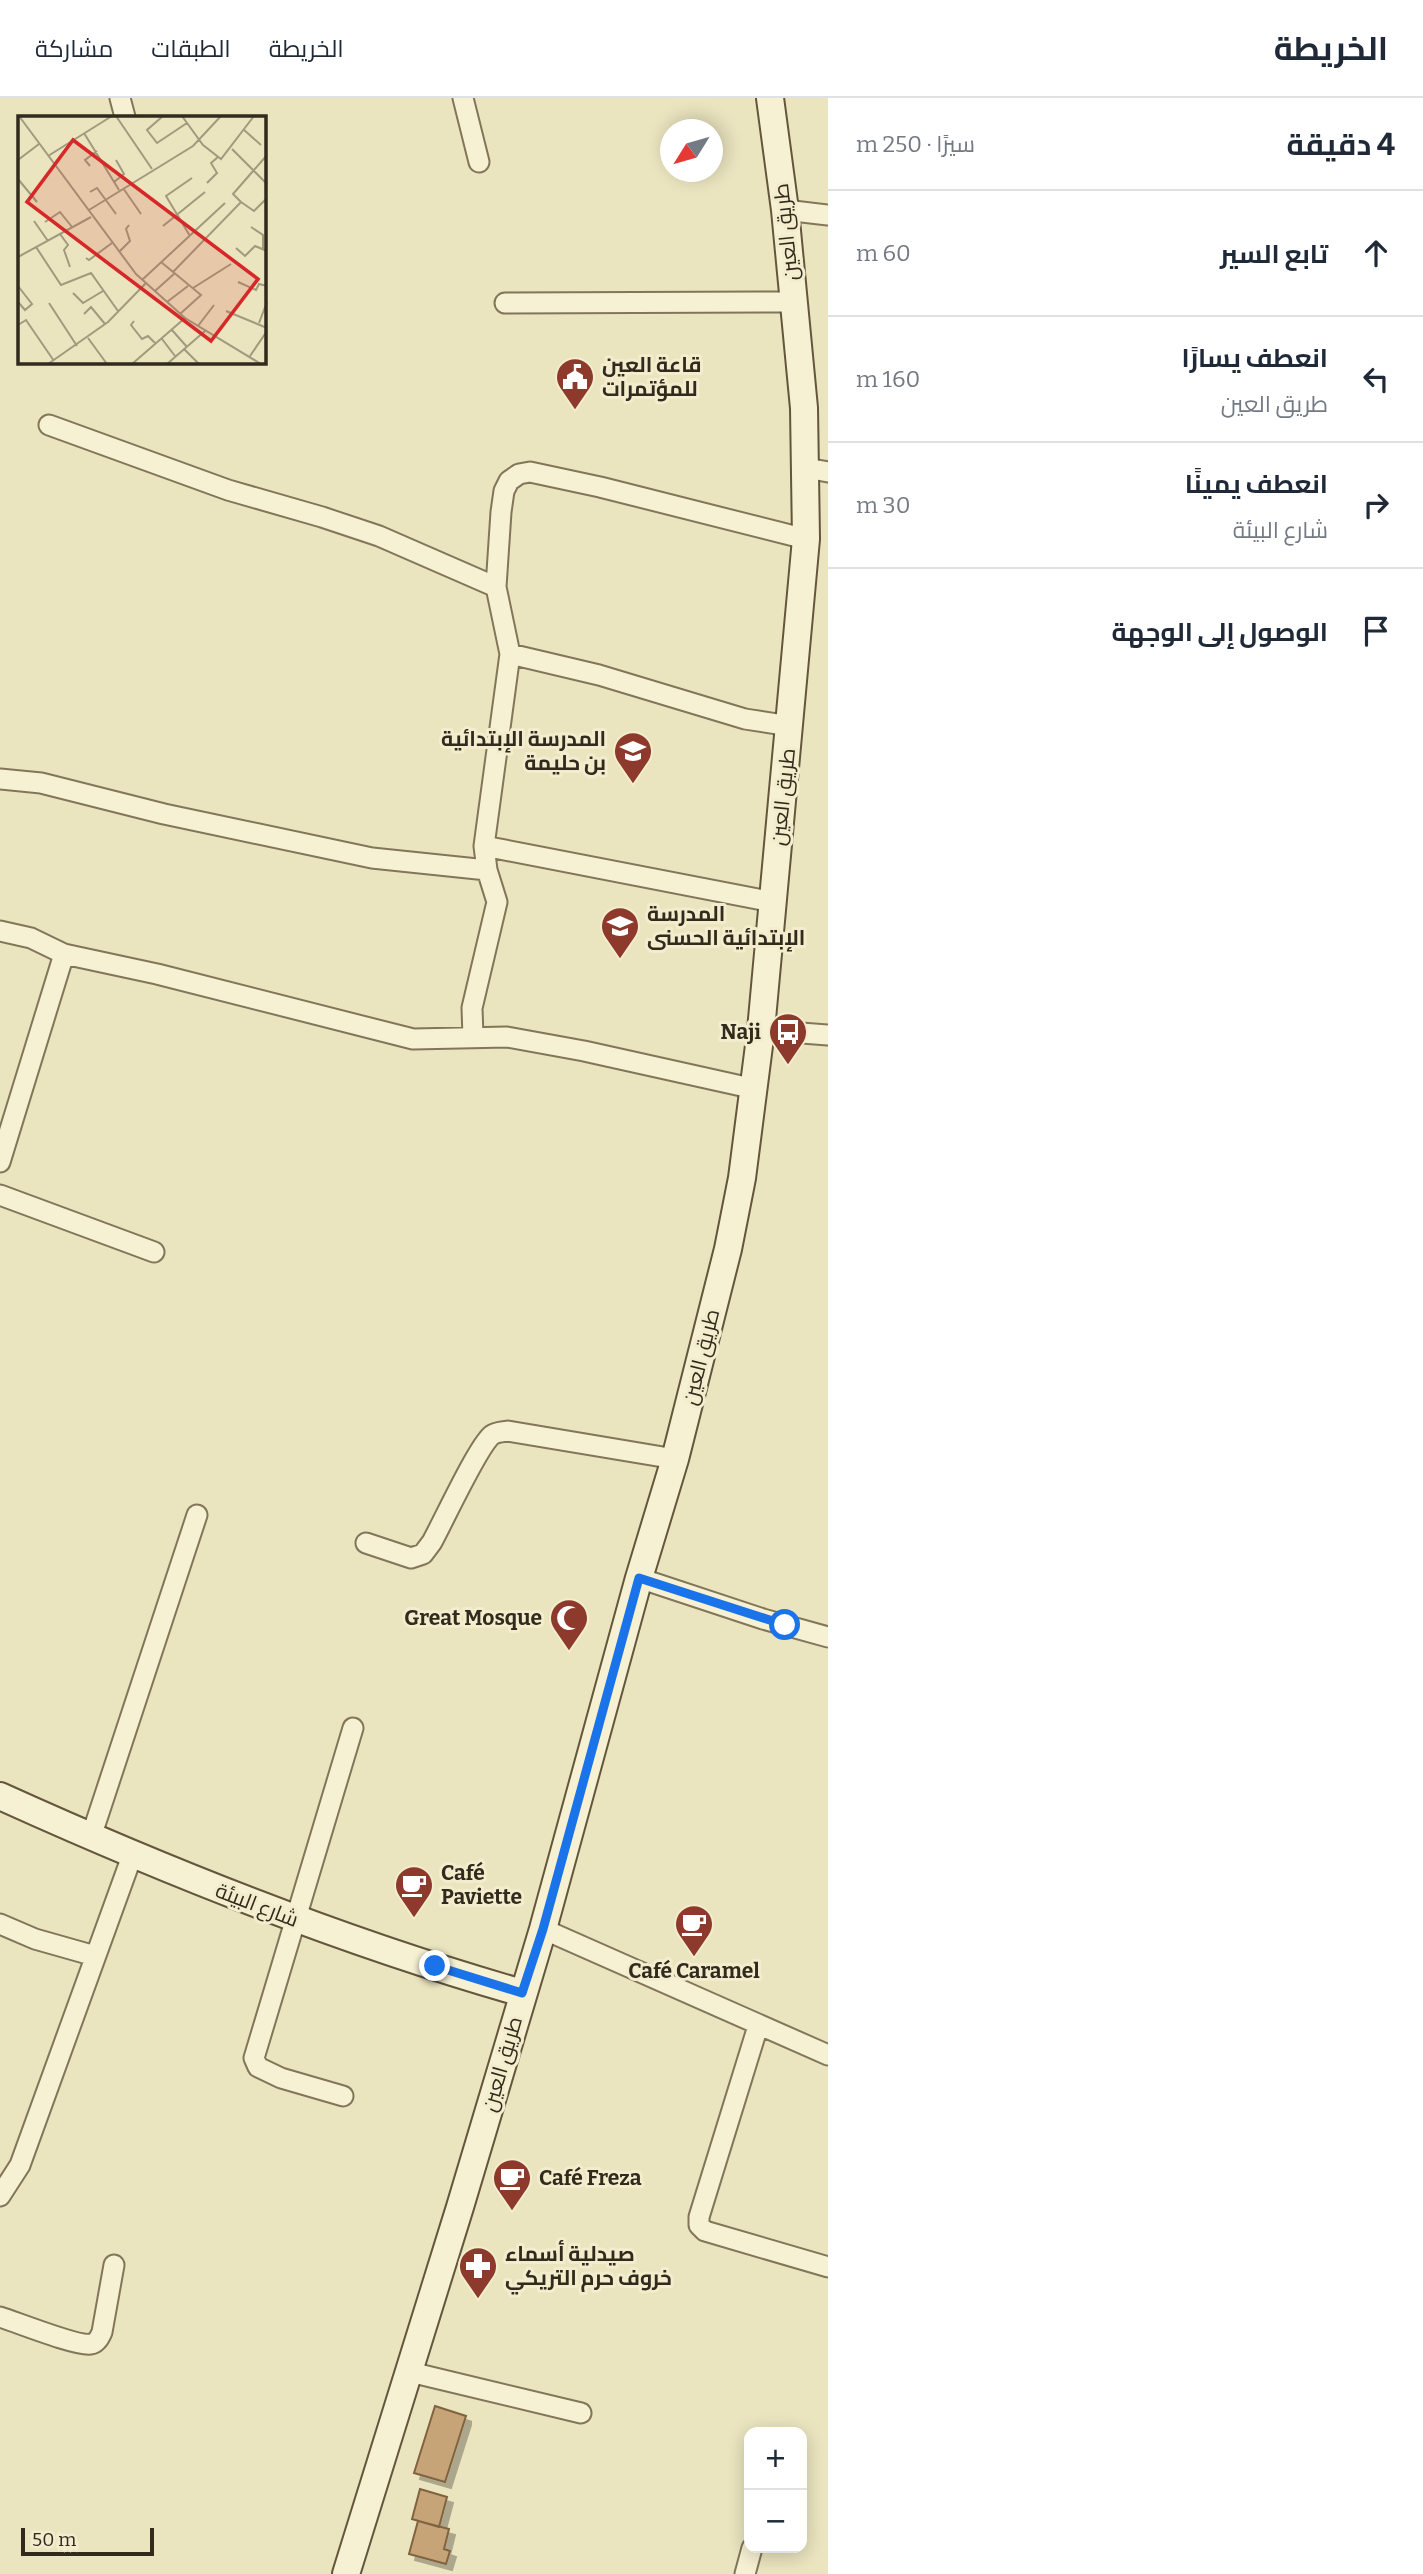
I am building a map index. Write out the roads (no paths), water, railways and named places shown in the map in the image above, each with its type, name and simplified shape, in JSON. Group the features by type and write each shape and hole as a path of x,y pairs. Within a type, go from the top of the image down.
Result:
{"main road":[{"name":"طريق العين","path":"346,2574 410,2372 543,1929 639,1578 675,1459 729,1249 755,1089 806,539 817,470 804,408 785,210 770,98"},
{"name":"شارع البيئة","path":"0,1796 132,1856 295,1920 522,1993"}],"street":[{"path":"120,98 125,116"},
{"path":"463,98 479,162"},
{"path":"785,210 828,215"},
{"path":"505,303 794,302"},
{"path":"49,425 228,490 322,516 379,536 496,587"},
{"path":"473,1036 472,1008 497,902 487,870 484,846 510,654 496,587 504,491 509,481 519,474 530,472 600,486 806,539"},
{"path":"510,654 599,675 745,719 790,726"},
{"path":"0,779 41,783 164,814 372,858 487,870"},
{"path":"484,846 774,902"},
{"path":"0,931 32,938 64,954 157,974 413,1039 507,1037 755,1089"},
{"path":"0,1162 64,954"},
{"path":"761,1030 828,1035"},
{"path":"0,1195 154,1252"},
{"path":"366,1543 411,1558 423,1554 480,1451 492,1435 500,1432 508,1431 675,1459"},
{"path":"91,1838 197,1514"},
{"path":"639,1578 763,1619 828,1637"},
{"path":"343,2096 271,2074 258,2067 254,2058 353,1728"},
{"path":"1,2193 20,2165 132,1856"},
{"path":"0,1924 35,1939 95,1956"},
{"path":"543,1929 828,2055"},
{"path":"758,2026 699,2217 699,2225 705,2231 828,2267"},
{"path":"0,2317 91,2344 98,2340 102,2332 114,2265"},
{"path":"410,2372 581,2413"},
{"path":"745,2574 751,2553"}],"place":[{"name":"قاعة العين للمؤتمرات","path":"575,411"},
{"name":"المدرسة الإبتدائية بن حليمة","path":"633,785"},
{"name":"المدرسة الإبتدائية الحسنى","path":"620,960"},
{"name":"Naji","path":"788,1066"},
{"name":"Great Mosque","path":"569,1652"},
{"name":"Café Paviette","path":"414,1919"},
{"name":"Café Caramel","path":"694,1958"},
{"name":"Café Freza","path":"512,2212"},
{"name":"صيدلية أسماء خروف حرم التريكي","path":"478,2300"}]}
